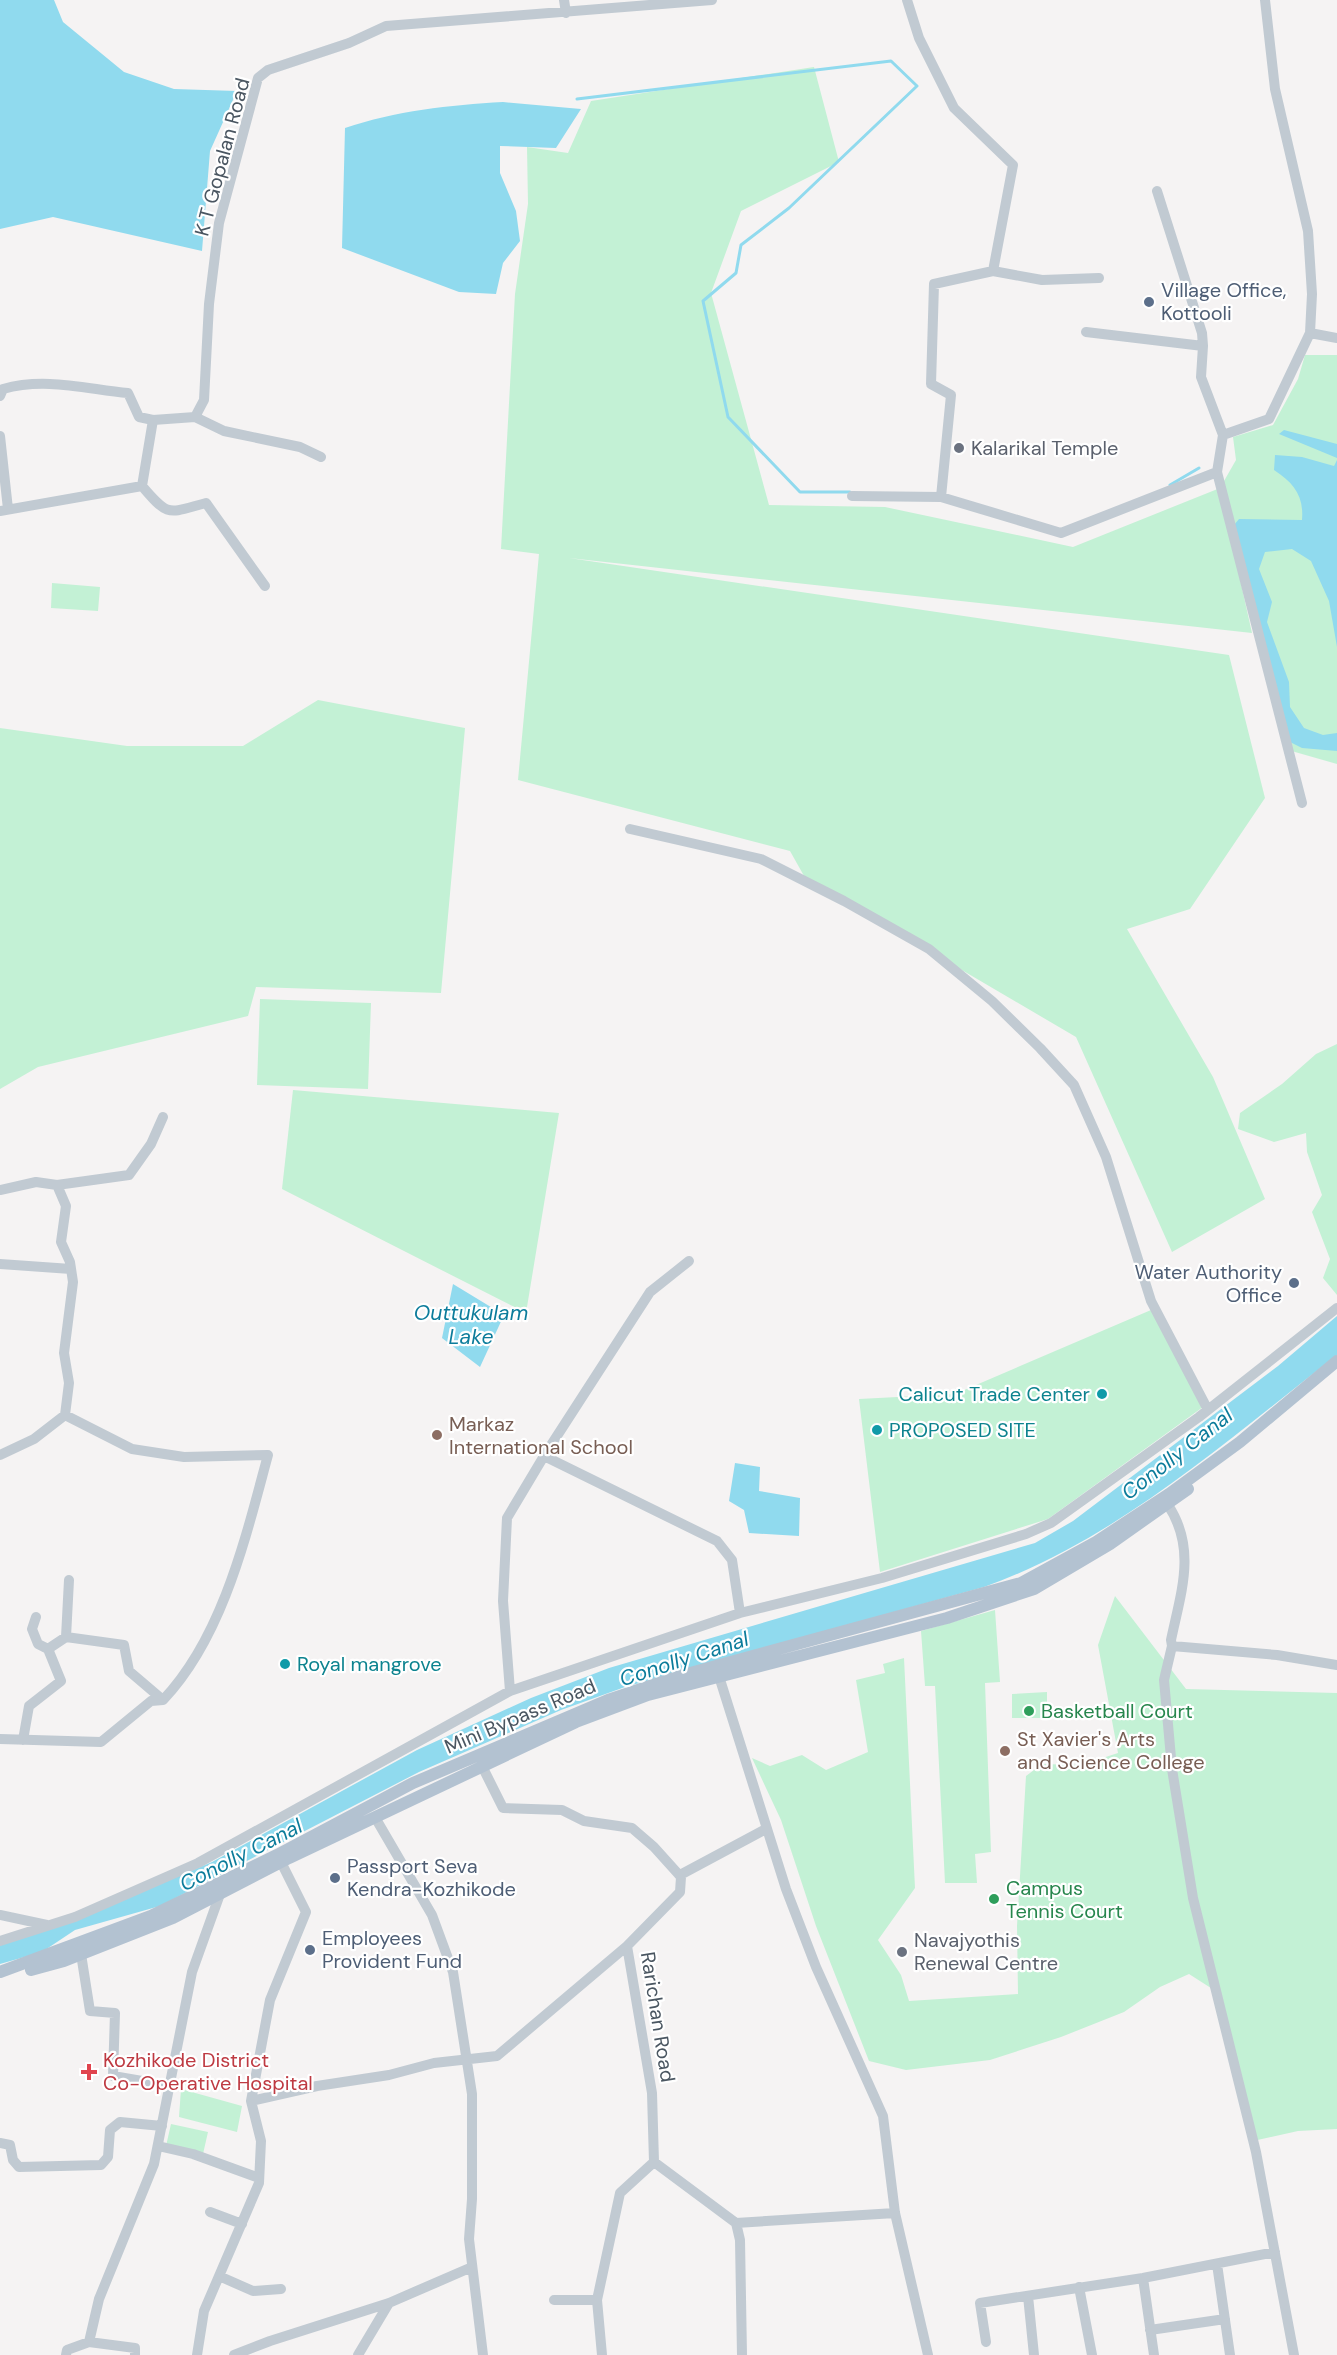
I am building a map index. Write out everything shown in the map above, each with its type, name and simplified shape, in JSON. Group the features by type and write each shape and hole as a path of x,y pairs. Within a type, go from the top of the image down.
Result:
{"main road":[{"name":"Mini Bypass Road","path":"0,1972 151,1916 277,1855 413,1783 597,1704 717,1672 1021,1583 1096,1542 1178,1487 1240,1442 1337,1361"},
{"name":"Mini Bypass Road","path":"0,1978 81,1954 173,1918 281,1862 586,1718 717,1672 947,1618 1034,1589 1110,1544 1168,1505 1337,1371"}],"street":[{"path":"564,0 566,13"},
{"name":"K T Gopalan Road","path":"195,417 204,400 209,304 219,223 258,78 268,70 349,43 386,26 712,0"},
{"path":"907,0 919,38 954,108 1013,165 993,271"},
{"path":"1223,435 1269,419 1310,333 1312,294 1308,231 1279,110 1269,48 1265,0"},
{"path":"1157,191 1202,333 1201,377 1223,435 1217,472 1302,803"},
{"path":"941,497 951,395 931,384 934,284 993,271 1042,280 1099,278"},
{"path":"1086,332 1203,346"},
{"path":"1310,333 1337,338"},
{"path":"0,396 3,389 44,383 128,393 139,417 153,420 195,417 224,431 300,447 321,456"},
{"path":"142,486 153,420"},
{"path":"0,435 4,510 142,486"},
{"path":"852,496 941,497 1061,533 1217,472"},
{"path":"142,486 165,510 173,512 206,503 265,586"},
{"path":"630,829 761,860 844,901 929,949 992,1000 1040,1048 1074,1085 1106,1157 1151,1301 1208,1410"},
{"path":"0,1190 36,1182 57,1185 129,1175 151,1144 163,1117"},
{"path":"0,1455 34,1439 65,1415 69,1383 64,1353 73,1282 71,1269 61,1242 66,1206 57,1185"},
{"path":"510,1691 503,1601 507,1518 544,1456 650,1292 689,1261"},
{"path":"0,1264 71,1269"},
{"path":"0,1941 75,1917 198,1863 510,1691 740,1613 882,1578 1026,1534 1051,1523 1208,1410 1337,1308"},
{"path":"0,1739 102,1742 151,1701 163,1700 178,1684 205,1642 250,1521 268,1455 184,1457 132,1449 65,1415"},
{"path":"544,1456 717,1540 732,1560 740,1613"},
{"path":"1168,1505 1179,1522 1185,1546 1185,1567 1164,1680 1172,1769 1193,1898 1256,2152 1294,2355"},
{"path":"66,1637 69,1580"},
{"path":"23,1740 29,1706 62,1681 48,1649 38,1644 32,1629 36,1617"},
{"path":"48,1649 66,1637 124,1645 129,1671 163,1700"},
{"path":"1172,1646 1277,1655 1337,1665"},
{"path":"717,1672 766,1829 816,1967 883,2116 895,2213 927,2355"},
{"path":"482,1766 503,1808 562,1810 584,1821 632,1828 654,1847 680,1875 766,1829"},
{"path":"376,1819 432,1915 453,1972 472,2094 472,2199 469,2239 483,2355"},
{"path":"197,2355 204,2311 242,2224 259,2178 261,2141 251,2101 270,2000 306,1911 281,1862"},
{"name":"Rarichan Road","path":"654,2162 652,2093 627,1946 680,1892 680,1875"},
{"path":"89,2342 99,2299 154,2164 192,1972 220,1894"},
{"path":"0,1915 47,1925"},
{"path":"251,2101 317,2086 389,2075 434,2063 497,2056 627,1946"},
{"path":"81,1954 90,2011 115,2013 113,2076 171,2086"},
{"path":"0,2143 10,2145 13,2160 20,2167 101,2165 108,2157 110,2130 120,2122 162,2126"},
{"path":"158,2146 193,2154 259,2178"},
{"path":"602,2355 597,2300 620,2193 654,2162 736,2223 740,2240 742,2355"},
{"path":"210,2212 242,2224"},
{"path":"736,2223 895,2213"},
{"path":"986,2342 980,2303 1143,2278 1275,2252"},
{"path":"1217,2264 1230,2355"},
{"path":"234,2355 270,2341 389,2303 472,2267"},
{"path":"219,2276 253,2291 281,2289"},
{"path":"1143,2278 1154,2355"},
{"path":"1079,2287 1092,2355"},
{"path":"1028,2296 1034,2355"},
{"path":"554,2300 597,2300"},
{"path":"358,2355 389,2303"},
{"path":"1150,2330 1225,2319"},
{"path":"66,2355 68,2350 89,2342 135,2348 135,2355"}],"green space":[{"path":"814,67 839,162 741,211 711,293 769,505 885,507 1073,547 1220,488 1236,460 1233,437 1273,425 1298,379 1305,355 1337,355 1337,764 1288,750 1225,512 1252,633 569,558 1229,655 1265,798 1190,909 1127,929 1213,1077 1265,1199 1172,1252 1076,1037 863,912 808,883 790,851 518,780 539,554 501,549 515,294 528,204 527,147 568,153 591,101"},
{"path":"52,583 100,587 98,611 51,608"},
{"path":"318,700 465,728 441,993 256,987 248,1016 38,1067 0,1089 0,728 127,746 243,746"},
{"path":"260,999 371,1003 368,1089 257,1085"},
{"path":"1337,1044 1337,1295 1323,1278 1330,1259 1312,1212 1322,1195 1307,1152 1306,1133 1274,1142 1238,1129 1240,1113 1282,1084 1316,1054"},
{"path":"293,1090 559,1113 526,1313 282,1189"},
{"path":"1151,1310 1203,1407 1048,1519 880,1572 859,1399 955,1394"},
{"path":"1115,1596 1186,1689 1337,1693 1337,2129 1298,2131 1253,2141 1214,1990 1189,1974 1160,1987 1124,2012 1061,2037 990,2060 906,2070 869,2061 816,1926 781,1820 752,1758 770,1766 802,1755 826,1770 868,1752 856,1680 885,1673 883,1664 904,1658 915,1888 878,1940 901,1975 909,2001 1018,1994 1017,1926 1026,1776 1042,1764 1081,1765 1118,1753 1098,1645"},
{"path":"995,1610 1000,1682 985,1683 991,1852 975,1854 977,1883 945,1883 935,1686 925,1686 921,1631"},
{"name":"Basketball Court","path":"1047,1692 1047,1718 1012,1718 1012,1694"},
{"path":"181,2089 242,2106 237,2132 179,2117"},
{"path":"171,2124 208,2132 203,2154 166,2146"}],"water":[{"path":"0,0 54,0 63,22 124,72 174,89 237,91 210,151 202,251 53,217 0,229"},
{"path":"503,102 581,109 556,148 500,146 500,173 516,211 520,241 503,263 496,294 459,292 342,248 345,128 383,117 423,110"},
{"path":"1284,430 1337,444 1337,458 1279,434"},
{"path":"1275,455 1302,457 1334,466 1337,460 1337,647 1329,601 1311,561 1292,549 1265,552 1259,569 1272,602 1267,622 1289,682 1290,707 1304,728 1323,735 1337,733 1337,751 1302,748 1290,742 1234,525 1239,519 1302,520 1301,504 1296,491 1274,470"},
{"name":"Outtukulam Lake","path":"453,1284 504,1315 480,1367 442,1338"},
{"name":"Conolly Canal","path":"1337,1316 1337,1355 1169,1485 1080,1543 1033,1567 984,1587 625,1687 561,1710 419,1772 160,1906 75,1930 42,1952 0,1964 0,1944 62,1925 212,1862 417,1750 531,1698 609,1668 1035,1543 1073,1521 1278,1366"},
{"path":"735,1463 760,1467 759,1491 800,1498 799,1536 749,1533 744,1510 729,1501"}],"waterway":[{"path":"577,99 891,61 917,86 789,208 741,245 736,273 703,301 728,417 800,492 850,492"},
{"path":"1170,485 1199,468"}],"place":[{"name":"Village Office, Kottooli","path":"1149,302"},
{"name":"Kalarikal Temple","path":"959,448"},
{"name":"Water Authority Office","path":"1294,1283"},
{"name":"Calicut Trade Center","path":"1102,1394"},
{"name":"PROPOSED SITE","path":"877,1430"},
{"name":"Markaz International School","path":"437,1435"},
{"name":"Royal mangrove","path":"285,1664"},
{"name":"Basketball Court","path":"1029,1711"},
{"name":"St Xavier's Arts and Science College","path":"1005,1751"},
{"name":"Passport Seva Kendra-Kozhikode","path":"335,1878"},
{"name":"Campus Tennis Court","path":"994,1899"},
{"name":"Employees Provident Fund","path":"310,1950"},
{"name":"Navajyothis Renewal Centre","path":"902,1952"},
{"name":"Kozhikode District Co-Operative Hospital","path":"89,2072"}]}
